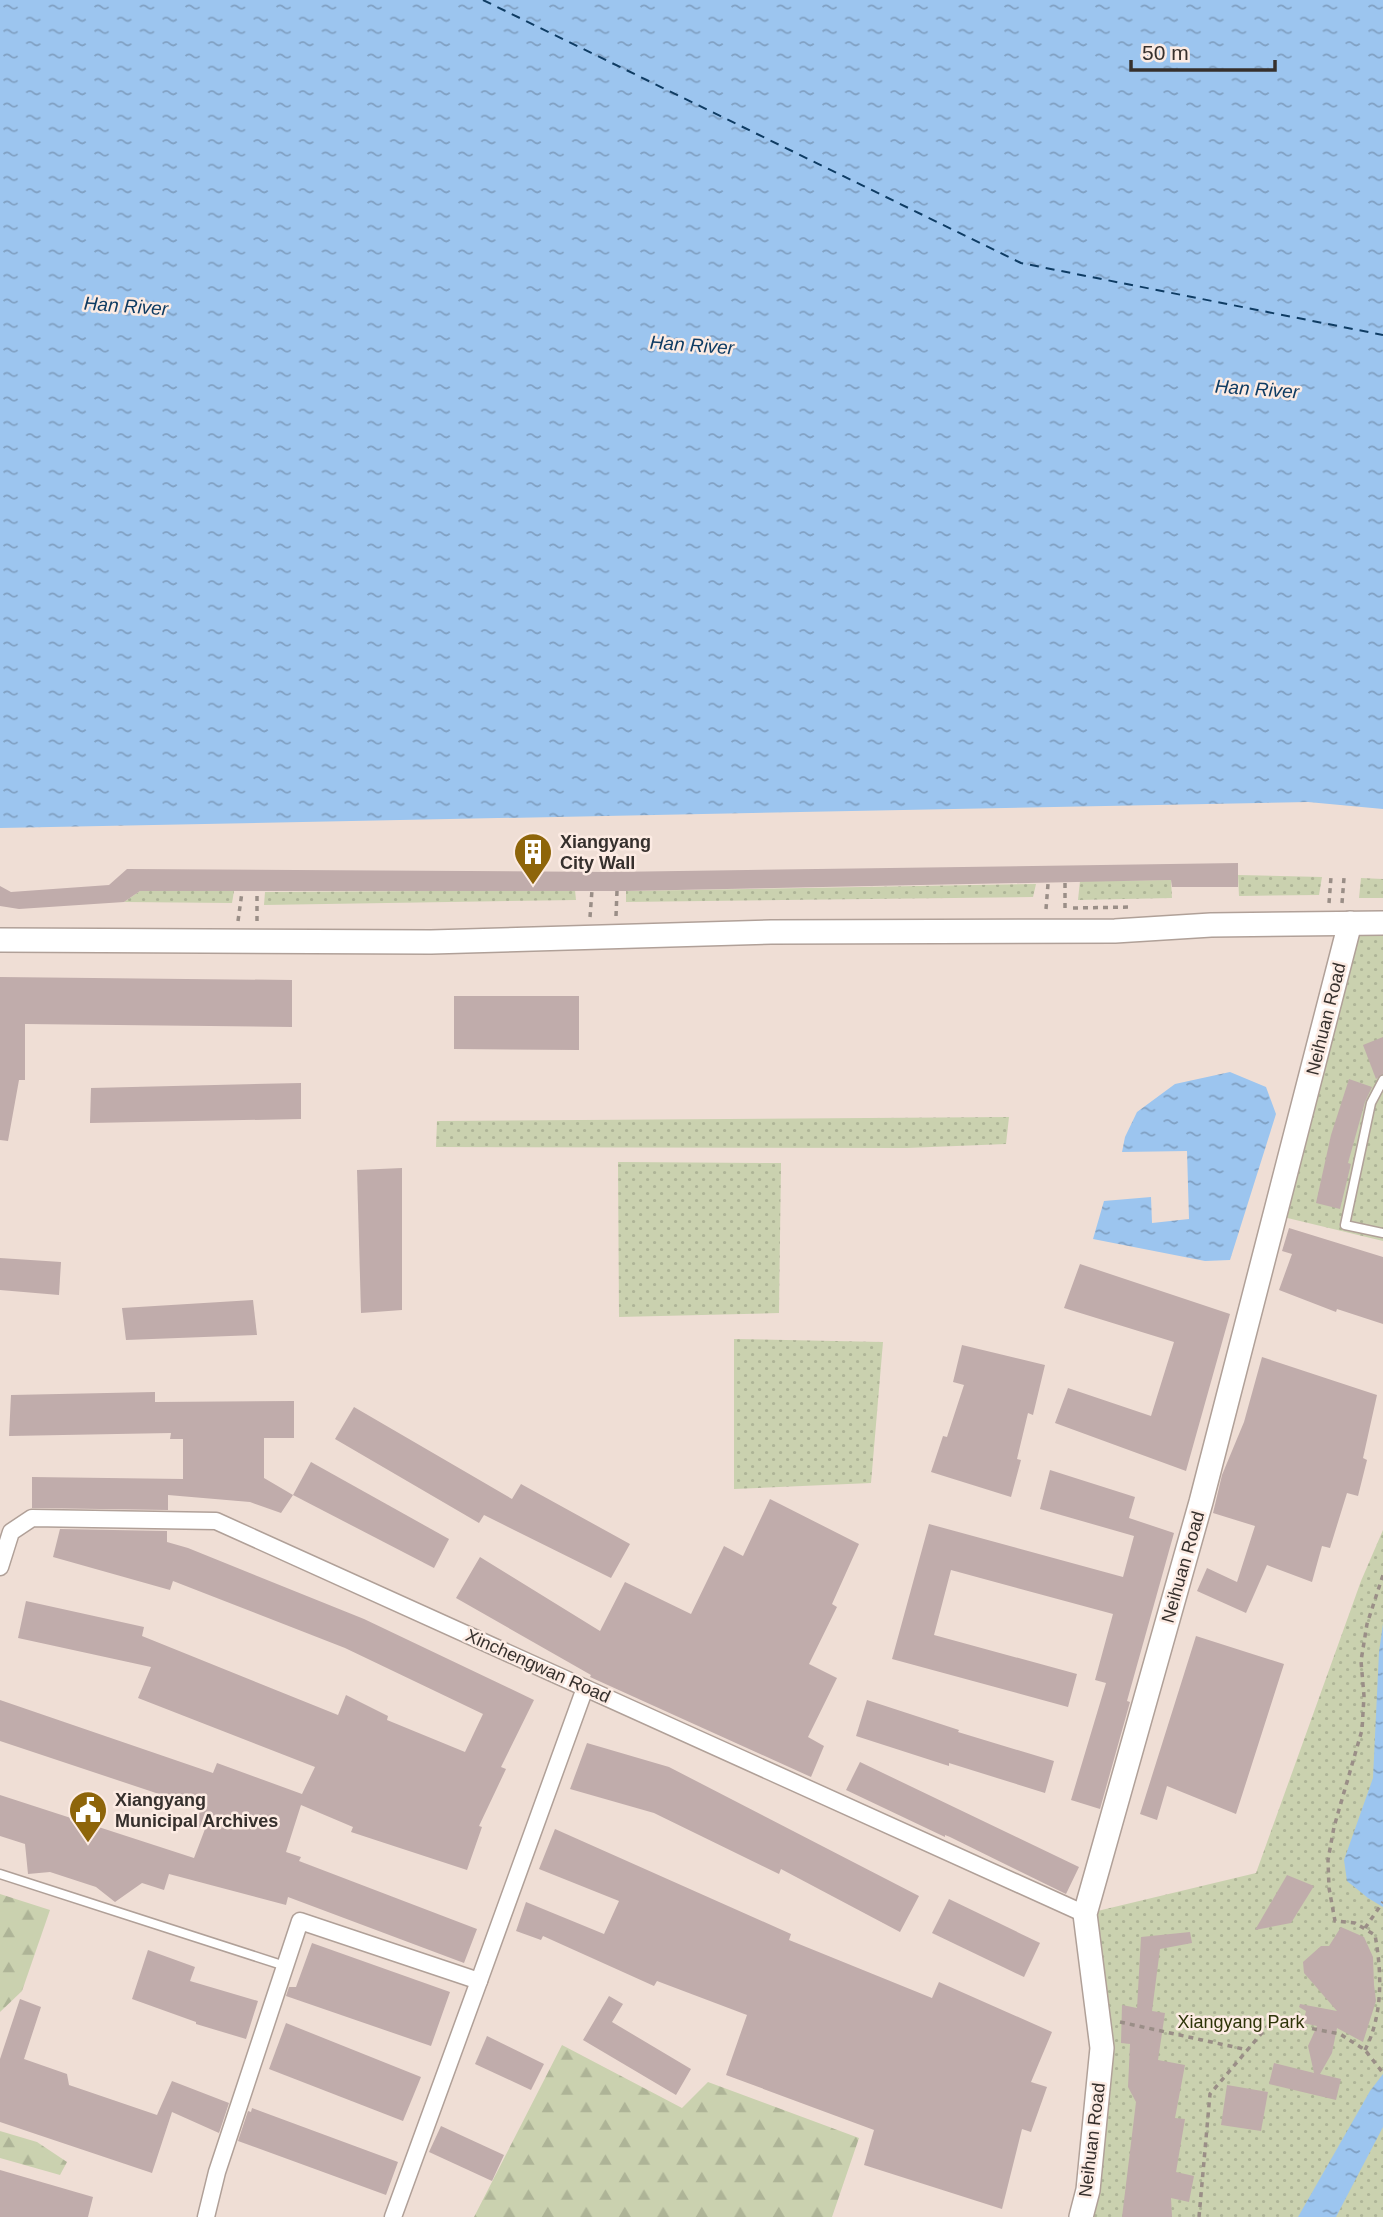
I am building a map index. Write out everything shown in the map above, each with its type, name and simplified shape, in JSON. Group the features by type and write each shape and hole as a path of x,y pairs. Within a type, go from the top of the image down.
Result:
{"street":[{"path":"0,940 431,942 771,932 1115,931 1346,914 1383,923"},
{"name":"Neihuan Road","path":"1081,2217 1088,2190 1102,2048 1085,1914 1201,1502 1346,914"},
{"name":"Xinchengwan Road","path":"0,1567 11,1532 32,1517 216,1521 1085,1914"},
{"path":"393,2217 585,1688"},
{"path":"206,2217 217,2172 300,1922 479,1980"}],"lane":[{"path":"1383,1080 1371,1103 1345,1225 1383,1233"},
{"path":"0,1874 285,1966"}],"path":[{"path":"1329,905 1331,877"},
{"path":"1344,878 1346,914"},
{"path":"1065,883 1065,908"},
{"path":"1046,909 1048,884"},
{"path":"590,917 592,890"},
{"path":"617,891 617,916"},
{"path":"237,923 242,892"},
{"path":"257,892 257,923"},
{"path":"1366,2050 1373,2038 1380,2012 1381,1971 1375,1935 1355,1923 1335,1921 1329,1888 1328,1860 1334,1826 1362,1730 1362,1661 1367,1624 1383,1575"},
{"path":"1365,1928 1383,1902"},
{"path":"1098,2017 1248,2050"},
{"path":"1199,2217 1210,2094 1272,2021 1340,2034 1366,2050 1382,2073"}],"green space":[{"path":"1238,875 1322,877 1319,895 1239,896"},
{"path":"1361,878 1383,879 1383,898 1359,898"},
{"path":"1171,880 1172,898 1078,900 1080,881"},
{"path":"1036,884 1033,897 626,902 626,891"},
{"path":"575,890 576,900 264,905 265,892"},
{"path":"140,891 234,891 232,903 124,902"},
{"path":"1350,923 1383,923 1383,1241 1275,1215"},
{"path":"1009,1117 1006,1144 907,1148 436,1147 437,1121"},
{"path":"618,1162 781,1163 779,1313 619,1317"},
{"path":"734,1339 883,1342 871,1483 734,1489"},
{"name":"Xiangyang Park","path":"1383,1530 1383,2217 1081,2217 1102,2048 1085,1914 1256,1873 1361,1581"},
{"path":"0,1894 50,1910 22,1991 0,2012"},
{"path":"562,2045 682,2108 708,2082 859,2138 832,2217 474,2217"},
{"path":"0,2131 37,2142 67,2162 60,2175 0,2158"}],"water":[{"name":"Han River","path":"0,0 1383,0 1383,809 1308,802 0,828"},
{"path":"1230,1072 1266,1087 1276,1114 1230,1260 1205,1261 1093,1239 1104,1201 1151,1197 1152,1223 1189,1219 1187,1151 1122,1152 1125,1137 1137,1112 1175,1084"},
{"path":"1383,1624 1383,1907 1347,1881 1344,1860 1373,1778 1379,1652"},
{"path":"1383,2074 1383,2127 1336,2217 1298,2217 1370,2091"}],"building":[{"name":"Xiangyang City Wall","path":"1238,863 1238,887 1172,887 1171,880 626,891 140,891 124,902 19,909 0,906 0,886 11,892 109,885 127,869 611,872"},
{"path":"0,977 292,980 292,1027 25,1024 25,1080 19,1080 8,1141 0,1140"},
{"path":"454,996 579,996 579,1050 454,1049"},
{"path":"1383,1037 1383,1074 1376,1079 1363,1045"},
{"path":"1349,1079 1372,1087 1365,1102 1348,1163 1351,1164 1340,1209 1316,1203 1331,1135"},
{"path":"301,1083 301,1119 90,1123 91,1088"},
{"path":"402,1168 402,1310 361,1313 357,1170"},
{"path":"1289,1228 1383,1257 1383,1324 1337,1309 1336,1312 1279,1290 1292,1254 1282,1251"},
{"path":"0,1258 61,1262 59,1295 0,1290"},
{"path":"1080,1264 1230,1314 1186,1471 1055,1423 1068,1388 1151,1416 1174,1342 1064,1308"},
{"path":"253,1300 257,1335 126,1340 122,1308"},
{"path":"962,1345 1045,1365 1033,1415 1028,1413 1017,1459 1021,1460 1011,1497 931,1472 943,1436 947,1437 964,1385 953,1382"},
{"path":"1262,1357 1377,1395 1363,1458 1367,1460 1358,1496 1347,1493 1330,1548 1322,1546 1312,1582 1267,1565 1246,1613 1197,1591 1207,1568 1237,1582 1255,1526 1213,1513 1222,1475 1244,1422"},
{"path":"155,1392 155,1402 294,1401 294,1438 264,1438 264,1478 293,1495 281,1513 250,1502 168,1495 168,1510 32,1508 32,1477 183,1479 183,1439 170,1439 171,1433 9,1436 11,1395"},
{"path":"354,1407 512,1499 521,1484 630,1544 611,1578 484,1515 479,1523 335,1439"},
{"path":"311,1462 449,1539 434,1568 293,1495"},
{"path":"1050,1470 1135,1497 1129,1518 1174,1533 1100,1809 1071,1800 1106,1683 1095,1680 1113,1614 951,1570 934,1635 1077,1674 1068,1707 892,1659 929,1524 1123,1577 1134,1536 1040,1509"},
{"path":"770,1499 859,1544 832,1604 837,1607 809,1664 837,1678 808,1737 824,1746 811,1777 590,1677 591,1675 456,1598 480,1557 600,1631 625,1582 691,1614 724,1546 743,1556"},
{"path":"60,1529 167,1531 167,1542 364,1619 534,1700 501,1767 506,1769 479,1826 482,1827 467,1870 351,1832 353,1827 301,1805 286,1852 301,1857 299,1861 477,1929 464,1963 288,1897 286,1905 169,1874 164,1890 142,1883 115,1902 96,1887 50,1872 28,1874 25,1844 0,1836 0,1795 194,1858 205,1829 195,1826 201,1808 0,1741 0,1700 213,1773 217,1763 302,1794 315,1767 138,1698 151,1667 18,1638 26,1601 144,1627 142,1636 338,1715 346,1695 388,1716 387,1720 465,1752 483,1714 345,1648 173,1581 170,1590 53,1557"},
{"path":"1196,1636 1284,1664 1236,1814 1167,1786 1157,1820 1140,1814"},
{"path":"867,1700 959,1730 958,1732 1054,1761 1045,1793 856,1736"},
{"path":"587,1743 669,1767 919,1896 900,1932 781,1869 779,1874 654,1813 570,1789"},
{"path":"860,1762 1079,1867 1066,1894 846,1790"},
{"path":"555,1829 791,1934 789,1940 932,1998 939,1982 1052,2032 1031,2082 1047,2087 1031,2132 1022,2129 1002,2209 864,2165 874,2130 726,2075 747,2015 657,1981 654,1986 543,1936 541,1940 516,1931 526,1902 604,1934 619,1901 539,1869"},
{"path":"1287,1875 1314,1886 1291,1923 1255,1930"},
{"path":"949,1899 1040,1943 1024,1977 932,1933"},
{"path":"1341,1927 1364,1937 1373,1957 1376,2001 1363,2042 1337,2028 1332,2053 1320,2074 1341,2079 1336,2100 1269,2084 1274,2063 1314,2073 1308,2046 1317,2026 1303,2023 1306,2011 1299,2007 1300,2004 1337,2011 1304,1973 1303,1962 1321,1946 1329,1946"},
{"path":"1190,1932 1192,1943 1160,1949 1152,2011 1165,2013 1158,2060 1185,2065 1175,2118 1185,2119 1176,2172 1194,2176 1189,2202 1171,2198 1172,2217 1122,2217 1136,2102 1128,2087 1130,2044 1121,2043 1122,2005 1137,2008 1141,1937"},
{"path":"312,1943 450,1992 431,2046 286,1996 289,1987 296,1987"},
{"path":"148,1950 195,1967 190,1981 258,2001 246,2039 196,2024 132,1999"},
{"path":"609,1996 623,2004 612,2022 691,2069 676,2095 583,2040"},
{"path":"20,1999 41,2007 24,2059 67,2074 69,2085 157,2115 172,2081 229,2103 219,2133 172,2112 152,2173 0,2122 0,2059"},
{"path":"286,2023 421,2077 403,2121 269,2069"},
{"path":"487,2036 544,2064 531,2090 475,2064"},
{"path":"1227,2085 1268,2092 1261,2131 1221,2125"},
{"path":"252,2108 398,2162 386,2195 238,2141 248,2111 251,2112"},
{"path":"441,2126 504,2155 492,2181 429,2152"},
{"path":"0,2170 93,2197 88,2217 0,2217"}],"ferry route":[{"path":"483,0 1021,263 1383,335"}],"place":[{"name":"Xiangyang City Wall","path":"533,886"},
{"name":"Xiangyang Municipal Archives","path":"88,1844"}]}
